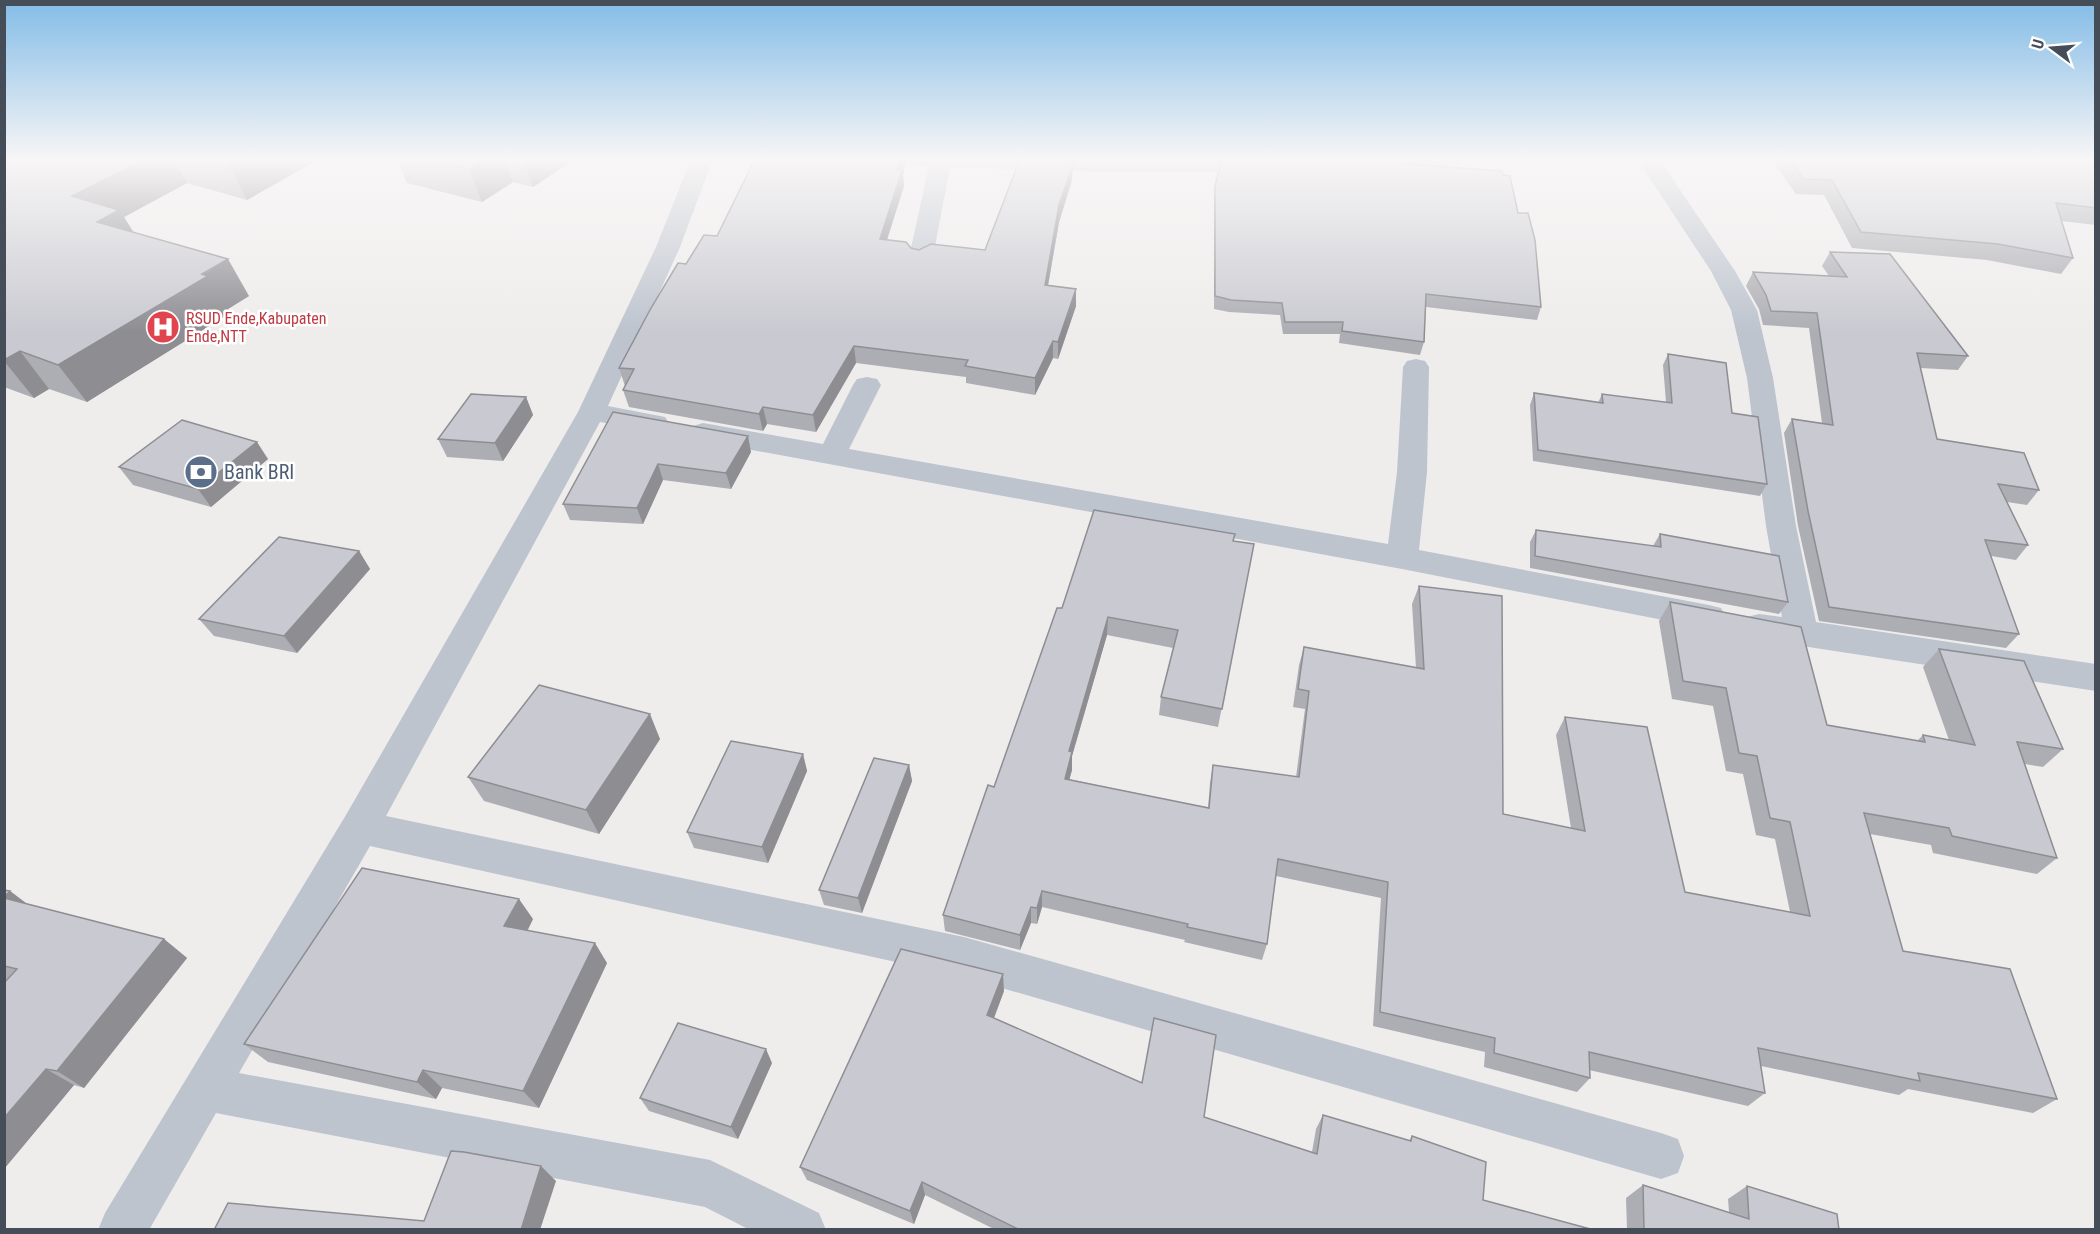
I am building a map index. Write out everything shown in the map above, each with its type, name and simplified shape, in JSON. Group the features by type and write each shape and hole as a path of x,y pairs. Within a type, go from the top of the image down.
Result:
{"street":[{"path":"122,1230 360,827 533,520 592,412 680,217"},
{"path":"921,257 929,217"},
{"path":"1687,217 1723,271 1744,310 1758,367 1780,526 1802,633"},
{"path":"1402,558 1412,472 1416,367"},
{"path":"832,454 867,385"},
{"path":"592,412 1402,558 1802,633 2096,678"},
{"path":"360,827 964,957 1662,1156"},
{"path":"206,1089 710,1184 802,1230"}],"building":[{"path":"4,217 107,217 97,222 228,259 202,274 208,276 58,365 20,351 4,360"},
{"path":"727,217 887,217 880,239 906,242 911,248 919,250 931,244 985,250 998,217 1057,217 1045,285 1076,289 1058,342 1053,341 1035,378 965,366 968,360 854,346 813,415 763,407 759,414 623,390 634,369 619,368 678,263 686,264 704,235 717,236"},
{"path":"1215,217 1529,217 1535,240 1541,307 1426,294 1424,342 1342,331 1343,322 1285,322 1282,303 1231,300 1215,296"},
{"path":"1852,217 2060,217 2073,258 1998,244 1861,232"},
{"path":"1830,252 1890,254 1968,356 1917,353 1937,439 2024,453 2039,490 1998,484 2028,545 1985,540 2019,634 1829,607 1808,511 1792,419 1833,425 1817,313 1771,311 1766,295 1753,272 1847,277"},
{"path":"1668,354 1726,363 1732,413 1758,417 1767,484 1538,450 1534,393 1603,403 1602,394 1672,403"},
{"path":"471,394 526,397 495,443 438,439"},
{"path":"613,412 748,436 726,473 658,464 637,508 563,504"},
{"path":"182,420 257,442 198,489 119,467"},
{"path":"1094,510 1235,534 1233,541 1254,544 1222,709 1161,697 1178,630 1108,617 1069,751 1072,752 1065,779 1209,808 1213,765 1299,777 1309,691 1298,689 1304,647 1424,669 1419,586 1502,596 1503,814 1585,831 1565,717 1647,727 1685,892 1810,916 1790,822 1770,818 1757,756 1739,753 1726,688 1683,681 1670,602 1801,627 1827,725 1925,742 1923,735 1975,745 1939,649 2024,661 2063,749 2017,742 2057,858 1952,836 1949,828 1864,813 1903,951 2010,969 2057,1099 1918,1073 1920,1081 1758,1048 1765,1093 1589,1052 1590,1078 1494,1053 1495,1038 1380,1012 1388,882 1278,859 1267,944 1042,891 1037,908 1031,907 1020,935 943,915 988,785 994,787 1057,608 1062,608"},
{"path":"1536,530 1661,547 1660,534 1779,556 1788,602 1535,556"},
{"path":"279,537 359,551 284,636 199,619"},
{"path":"539,685 650,714 586,810 468,777"},
{"path":"731,741 803,754 762,847 687,832"},
{"path":"874,758 909,765 858,898 819,890"},
{"path":"362,868 519,899 504,926 595,943 523,1091 423,1070 417,1082 244,1044"},
{"path":"4,898 164,939 57,1071 46,1069 4,1118 4,983 17,969 4,966"},
{"path":"901,949 1003,974 987,1015 1142,1083 1154,1018 1216,1035 1204,1117 1317,1154 1323,1115 1411,1141 1412,1136 1486,1162 1483,1200 1594,1230 1020,1230 922,1182 910,1211 800,1167"},
{"path":"678,1023 766,1049 731,1127 640,1098"},
{"path":"451,1151 541,1166 521,1230 214,1230 228,1203 424,1221"},
{"path":"1643,1185 1749,1219 1747,1186 1837,1214 1839,1230 1644,1230"}],"place":[{"name":"RSUD Ende,Kabupaten Ende,NTT","path":"163,327"},
{"name":"Bank BRI","path":"201,472"}]}
